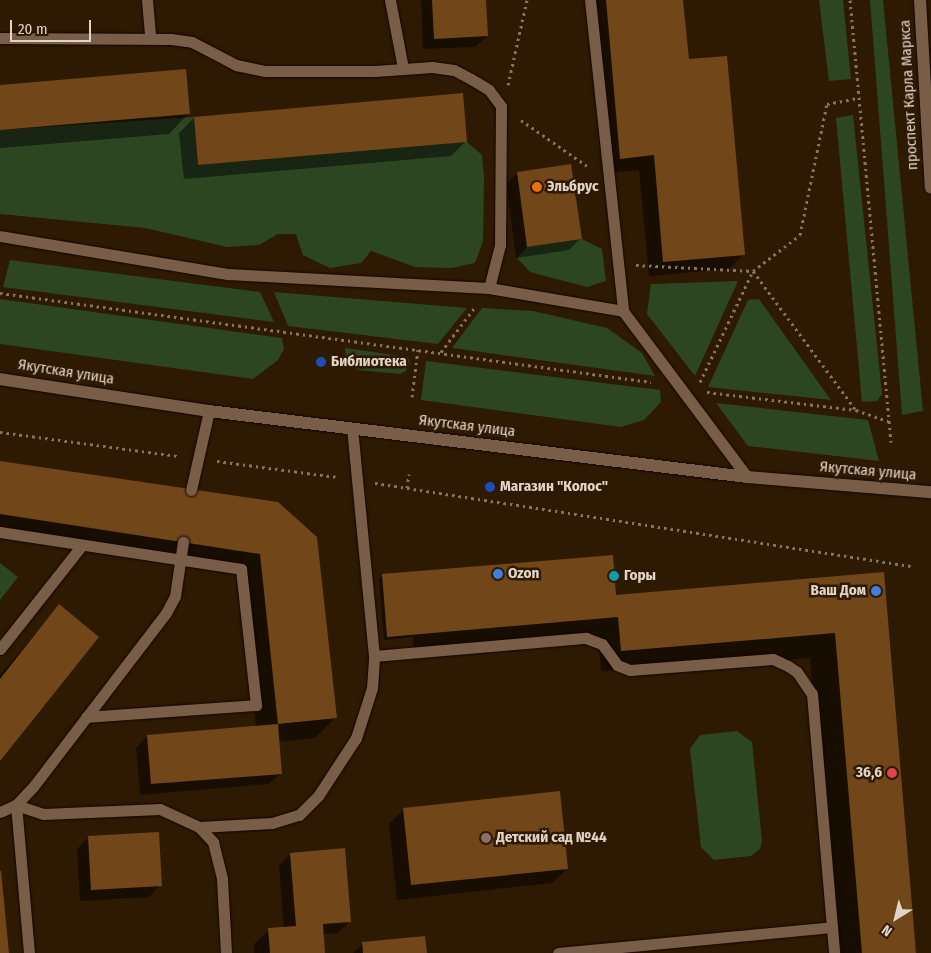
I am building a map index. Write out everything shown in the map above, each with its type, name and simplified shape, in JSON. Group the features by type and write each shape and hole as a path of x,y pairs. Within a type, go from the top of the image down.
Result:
{"street":[{"name":"проспект Карла Маркса","path":"920,0 931,188"},
{"name":"Якутская улица","path":"0,379 208,411 746,477 931,492"}],"lane":[{"path":"147,0 150,37"},
{"path":"390,0 403,68"},
{"path":"590,0 623,311 746,477"},
{"path":"0,38 150,37 192,42 236,65 265,72 432,67 454,70 489,90 501,106 500,245 489,288"},
{"path":"0,236 228,274 489,288 623,311"},
{"path":"191,490 208,411"},
{"path":"199,827 272,823 299,815 318,796 356,738 372,688 374,656 354,480 352,428"},
{"path":"0,532 241,569 256,705 86,717"},
{"path":"0,812 16,805 166,614 175,596 183,542"},
{"path":"0,650 82,545"},
{"path":"374,656 586,638 602,644 618,665 630,670 774,659 788,666 797,672 812,694 834,953"},
{"path":"16,805 43,814 160,808 199,827 213,842 222,879 226,953"},
{"path":"16,805 29,953"},
{"path":"558,953 832,927"}],"path":[{"path":"527,0 514,68 501,106 609,179"},
{"path":"850,0 891,442"},
{"path":"860,98 827,104 800,235 753,270 697,390 856,410 888,422"},
{"path":"618,265 753,270"},
{"path":"753,270 856,410"},
{"path":"441,352 489,288"},
{"path":"0,293 677,385"},
{"path":"412,397 418,349"},
{"path":"0,432 354,480 911,566"},
{"path":"407,488 409,474"}],"green space":[{"path":"819,0 843,0 851,79 829,81"},
{"path":"870,0 883,0 923,411 902,415"},
{"path":"853,115 882,394 877,401 862,402 836,118"},
{"path":"194,117 198,165 467,142 482,155 484,177 483,241 475,263 451,268 415,267 371,251 361,263 330,268 303,255 296,234 278,234 259,245 227,247 145,228 0,214 0,130"},
{"path":"582,239 602,249 606,281 587,287 530,272 517,258 527,247"},
{"path":"10,260 260,292 274,322 3,287"},
{"path":"738,281 695,376 647,314 651,284"},
{"path":"274,292 467,308 438,344 288,326"},
{"path":"0,299 282,338 284,349 278,360 253,379 0,344"},
{"path":"759,299 831,400 708,387 748,300"},
{"path":"482,308 533,311 607,328 642,353 655,376 452,348"},
{"path":"345,348 408,357 410,363 406,371 400,374 357,370 346,360"},
{"path":"426,361 660,390 661,402 644,420 621,427 421,400"},
{"path":"716,403 868,420 879,461 748,446"},
{"path":"0,563 18,577 0,600"},
{"path":"737,731 752,742 762,841 760,849 751,856 714,860 701,847 690,749 700,735"}],"building":[{"path":"432,0 486,0 488,36 434,39"},
{"path":"606,0 683,0 689,59 727,56 745,255 663,262 654,155 620,159"},
{"path":"186,69 190,114 0,130 0,85"},
{"path":"463,93 467,142 198,165 194,117"},
{"path":"571,164 582,239 527,247 517,172"},
{"path":"0,461 278,502 317,537 337,718 278,724 260,554 0,514"},
{"path":"613,555 616,595 884,572 916,953 862,953 835,633 621,651 618,617 387,637 382,574"},
{"path":"59,604 99,637 0,761 0,679"},
{"path":"278,724 282,774 151,784 147,735"},
{"name":"Детский сад №44","path":"560,791 568,869 411,885 403,808"},
{"path":"159,832 162,886 91,890 88,836"},
{"path":"345,848 351,922 323,924 325,953 270,953 268,928 296,926 290,853"},
{"path":"1,871 9,953 0,953"},
{"path":"425,936 427,953 363,953 362,942"}],"place":[{"name":"Эльбрус","path":"537,187"},
{"name":"Библиотека","path":"321,362"},
{"name":"Магазин \"Колос\"","path":"490,487"},
{"name":"Ozon","path":"498,574"},
{"name":"Горы","path":"614,576"},
{"name":"Ваш Дом","path":"876,591"},
{"name":"36,6","path":"892,773"},
{"name":"Детский сад №44","path":"486,838"}]}
